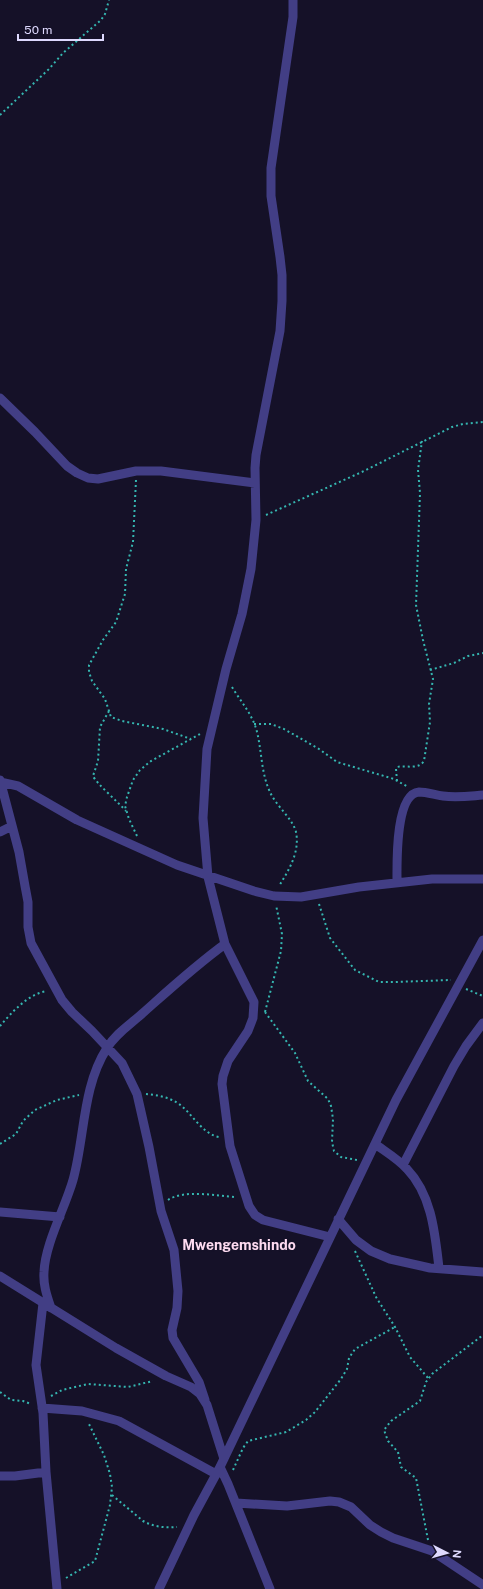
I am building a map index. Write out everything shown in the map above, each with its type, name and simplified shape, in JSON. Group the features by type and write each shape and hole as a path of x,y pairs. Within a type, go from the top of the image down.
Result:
{"street":[{"path":"293,0 293,17 271,176 273,212 281,269 282,301 280,331 276,361 268,388 254,468 256,520 248,586 207,749 203,818 208,876 225,944 254,1002 253,1018 248,1031 228,1061 223,1076 222,1092 230,1146 249,1206 255,1215 263,1220 330,1237"},
{"path":"0,398 67,466 88,478 98,479 136,471 173,471 255,483"},
{"path":"270,1589 220,1467 209,1411 199,1382 173,1338 172,1330 177,1308 178,1291 176,1264 172,1240 161,1211 137,1094 122,1063 72,1012 56,990 31,943 28,927 28,902 25,886 12,826 0,782 18,786 101,831 177,865 254,891 274,896 301,897 397,882 432,879 483,879"},
{"path":"397,882 397,857 402,815 407,800 418,792 455,797 483,795"},
{"path":"0,832 12,826"},
{"path":"159,1589 188,1527 220,1467 396,1100 483,940"},
{"path":"57,1586 46,1472 42,1407 36,1365 47,1305 44,1272 47,1256 73,1180 89,1094 100,1061 107,1047 116,1036 183,976 225,944"},
{"path":"402,1165 454,1066 466,1046 483,1023"},
{"path":"375,1144 402,1165 418,1184 427,1203 432,1223 439,1268"},
{"path":"0,1212 60,1217"},
{"path":"338,1219 356,1240 371,1250 390,1259 430,1268 483,1272"},
{"path":"0,1276 166,1376 191,1387 205,1400"},
{"path":"42,1407 82,1411 119,1421 220,1467"},
{"path":"0,1476 15,1476 46,1472"},
{"path":"236,1503 287,1506 330,1501 339,1502 351,1507 370,1525 381,1532 393,1538 432,1552 483,1585"}],"path":[{"path":"0,115 49,69 63,53 101,20 105,14 109,0"},
{"path":"256,520 311,493 364,471 452,427 463,424 483,422"},
{"path":"397,781 397,767 421,765 426,755 430,722 430,698 433,679 416,605 420,493 418,470 422,441"},
{"path":"136,471 133,542 126,569 125,594 116,622 103,640 89,665 89,672 92,681 105,699 111,717 114,719 163,729 191,739"},
{"path":"430,670 454,663 468,656 483,653"},
{"path":"226,669 229,682 257,731 266,783 275,802 291,821 296,832 295,855 274,896 281,928 281,945 277,972 265,1012"},
{"path":"108,711 100,727 98,761 93,776 97,783 115,798 127,812"},
{"path":"254,724 270,724 284,729 319,749 337,762 397,781 418,792"},
{"path":"141,840 137,835 125,806 133,780 140,770 151,761 212,728"},
{"path":"315,895 330,938 355,970 379,982 409,982 447,979 483,996"},
{"path":"0,1026 9,1015 32,996 43,992 56,990"},
{"path":"254,1002 265,1012 295,1054 308,1081 328,1099 331,1106 333,1119 332,1142 334,1151 341,1157 350,1160 367,1160"},
{"path":"0,1144 16,1134 23,1121 35,1110 57,1100 77,1095 89,1094"},
{"path":"137,1094 154,1095 172,1099 185,1109 208,1133 217,1137 229,1137"},
{"path":"161,1211 168,1200 186,1193 246,1197"},
{"path":"354,1250 376,1298 410,1357 428,1378"},
{"path":"228,1484 238,1456 248,1441 286,1432 306,1420 315,1412 341,1379 347,1369 350,1358 355,1349 394,1327"},
{"path":"432,1552 416,1478 401,1467 398,1452 386,1436 384,1430 390,1421 420,1401 428,1378 443,1364 483,1335"},
{"path":"0,1392 11,1400 23,1401 42,1407 62,1390 76,1386 88,1384 128,1387 166,1376"},
{"path":"57,1586 95,1561 112,1495 110,1474 104,1455 82,1411"},
{"path":"112,1495 143,1521 149,1524 169,1528 188,1527"}],"district":[{"name":"Mwengemshindo","path":"239,1245"}]}
